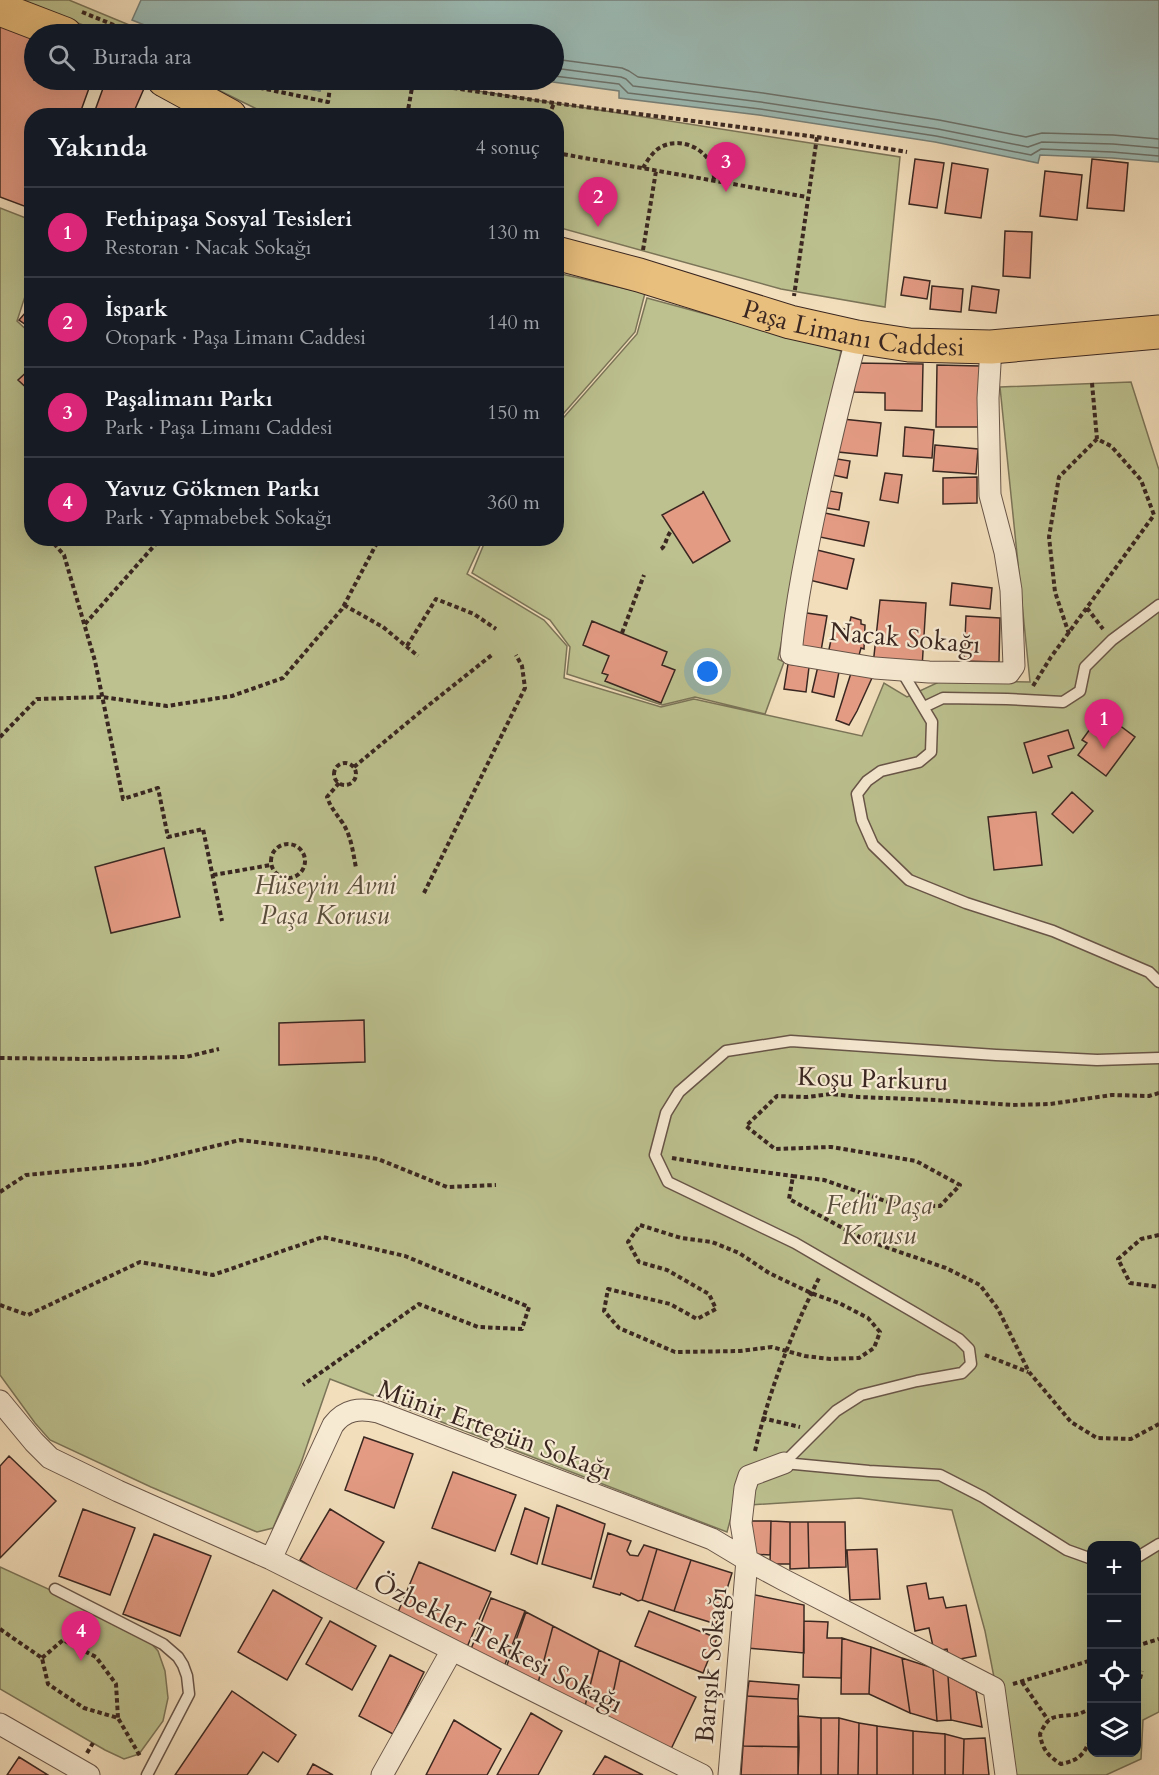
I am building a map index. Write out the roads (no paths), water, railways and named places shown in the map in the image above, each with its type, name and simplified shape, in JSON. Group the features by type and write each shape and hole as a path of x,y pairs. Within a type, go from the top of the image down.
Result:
{"main road":[{"path":"0,9 70,22"},
{"path":"182,90 215,108"},
{"name":"Paşa Limanı Caddesi","path":"564,255 639,275 790,322 857,337 909,345 991,347 1159,332"}],"street":[{"name":"Nacak Sokağı","path":"857,337 838,404 814,517 796,608 791,654 901,670 1009,673 1014,666 1011,590 1005,552 990,495 988,398 991,347"},
{"path":"0,1401 50,1458 271,1559"},
{"name":"Münir Ertegün Sokağı","path":"271,1559 338,1418 346,1413 365,1409 389,1416 712,1539 747,1560 994,1688 1006,1775"},
{"name":"Barışık Sokağı","path":"729,1775 747,1560 741,1523 745,1488 749,1476 784,1463"},
{"name":"Özbekler Tekkesi Sokağı","path":"271,1559 702,1775"},
{"path":"382,1775 452,1650"},
{"path":"0,1724 89,1775"}],"lane":[{"path":"924,707 943,698 1063,702 1080,691 1086,667 1112,640 1159,605"},
{"path":"901,670 932,722 930,752 919,762 881,771 867,781 857,794 862,820 873,845 909,880 966,903 1053,931 1149,972 1159,982"},
{"path":"784,1463 836,1411 861,1395 962,1373 971,1364 969,1349 950,1334 795,1243 668,1182 655,1155 666,1113 679,1092 726,1051 791,1041 1075,1059 1159,1058"},
{"path":"784,1463 940,1475 983,1497 1067,1550 1087,1557"},
{"path":"1141,1555 1159,1544"},
{"path":"55,1589 163,1644 178,1657 183,1665 189,1694 148,1773"}],"water":[{"path":"141,0 1159,0 1159,162 1040,155 1038,163 935,142 759,115 619,98 619,91 564,84 564,24 142,24 132,20"}],"place":[{"name":"Paşalimanı Parkı","path":"726,192"},
{"name":"İspark","path":"598,227"},
{"name":"Fethipaşa Sosyal Tesisleri","path":"1104,749"},
{"name":"Yavuz Gökmen Parkı","path":"81,1661"}],"park label":[{"name":"Hüseyin Avni Paşa Korusu","path":"325,900"},
{"name":"Fethi Paşa Korusu","path":"879,1220"}]}
